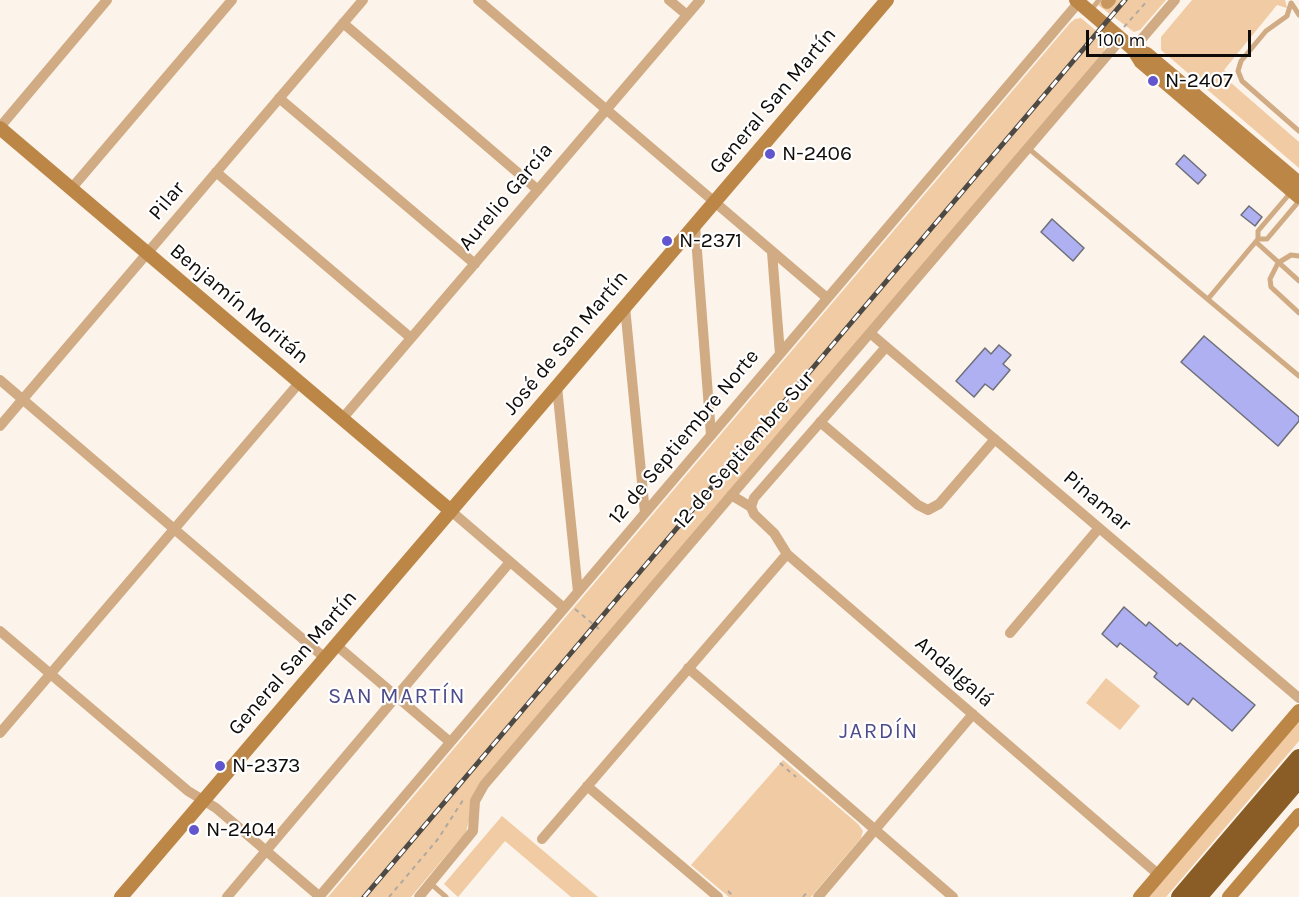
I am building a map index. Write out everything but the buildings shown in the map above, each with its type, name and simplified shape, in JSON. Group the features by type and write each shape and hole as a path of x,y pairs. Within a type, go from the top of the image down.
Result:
{"highway":[{"path":"1180,897 1299,758"},
{"path":"1198,897 1299,779"}],"main road":[{"name":"General San Martín","path":"714,203 887,0"},
{"path":"1082,5 1123,33 1133,49 1147,54 1298,192"},
{"name":"Benjamín Moritán","path":"0,128 451,511"},
{"name":"José de San Martín","path":"451,511 714,203"},
{"name":"General San Martín","path":"121,897 451,511"},
{"path":"1140,897 1299,711"},
{"path":"1229,897 1299,815"}],"street":[{"path":"0,128 107,0"},
{"path":"71,189 232,0"},
{"name":"Pilar","path":"0,426 363,0"},
{"path":"477,0 827,298"},
{"path":"669,0 687,15"},
{"name":"Aurelio García","path":"342,419 700,0"},
{"path":"1133,49 1175,0"},
{"name":"12 de Septiembre Norte","path":"319,897 827,298 1082,5"},
{"path":"343,23 538,190"},
{"name":"12 de Septiembre Sur","path":"419,897 473,831 475,801 481,788 1123,33"},
{"path":"279,98 475,264"},
{"path":"216,172 411,338"},
{"path":"695,225 711,435"},
{"path":"772,252 780,354"},
{"path":"625,307 645,513"},
{"name":"Pinamar","path":"870,333 1299,698"},
{"path":"751,507 752,500 886,347"},
{"path":"0,381 325,658"},
{"path":"0,733 299,382"},
{"path":"557,387 578,592"},
{"path":"820,422 918,505 928,510 939,504 995,439"},
{"name":"Andalgalá","path":"731,495 751,507 754,514 774,533 786,554 1159,875"},
{"path":"451,511 564,608"},
{"path":"1010,633 1099,528"},
{"path":"542,839 786,554"},
{"path":"227,897 510,562"},
{"path":"0,630 188,791 266,851 319,897"},
{"path":"336,645 450,742"},
{"path":"688,668 953,897"},
{"path":"818,897 973,714"},
{"path":"587,786 718,897"}],"lane":[{"path":"1082,5 1099,0"},
{"path":"1291,2 1299,15"},
{"path":"1291,2 1287,15 1266,31 1241,61 1238,71 1242,81 1299,131"},
{"path":"1028,147 1299,376"},
{"path":"1208,299 1257,241 1258,231 1298,192"},
{"path":"1257,241 1267,239 1298,192"},
{"path":"1257,241 1299,281"},
{"path":"1299,256 1291,255 1278,263 1270,279 1271,287 1299,313"},
{"path":"430,883 446,897"}],"path":[{"path":"1123,33 1148,0"},
{"path":"564,608 573,608 599,629"}],"shaded area":[{"path":"1102,0 1166,0 1140,30 1134,32 1098,5"},
{"path":"1192,0 1285,0 1287,8 1277,5 1224,70 1233,78 1230,82 1299,142 1299,168 1161,50 1161,37"},
{"path":"1081,18 1107,40 1104,52 478,787 466,832 411,897 328,897 1070,23"},
{"path":"1106,678 1140,706 1120,730 1086,703"},
{"path":"1299,720 1299,741 1166,897 1148,897"},
{"path":"783,760 858,824 863,831 861,838 811,897 729,897 691,865"},
{"path":"502,816 598,897 571,897 505,841 458,897 444,884"}],"waterway":[{"path":"1107,3 1110,0"}],"railway":[{"path":"364,897 1125,0"}],"place":[{"name":"N-2407","path":"1153,81"},
{"name":"N-2406","path":"770,154"},
{"name":"N-2371","path":"667,241"},
{"name":"N-2373","path":"220,766"},
{"name":"N-2404","path":"194,830"}],"district":[{"name":"SAN MARTÍN","path":"397,697"},
{"name":"JARDÍN","path":"879,732"}]}
